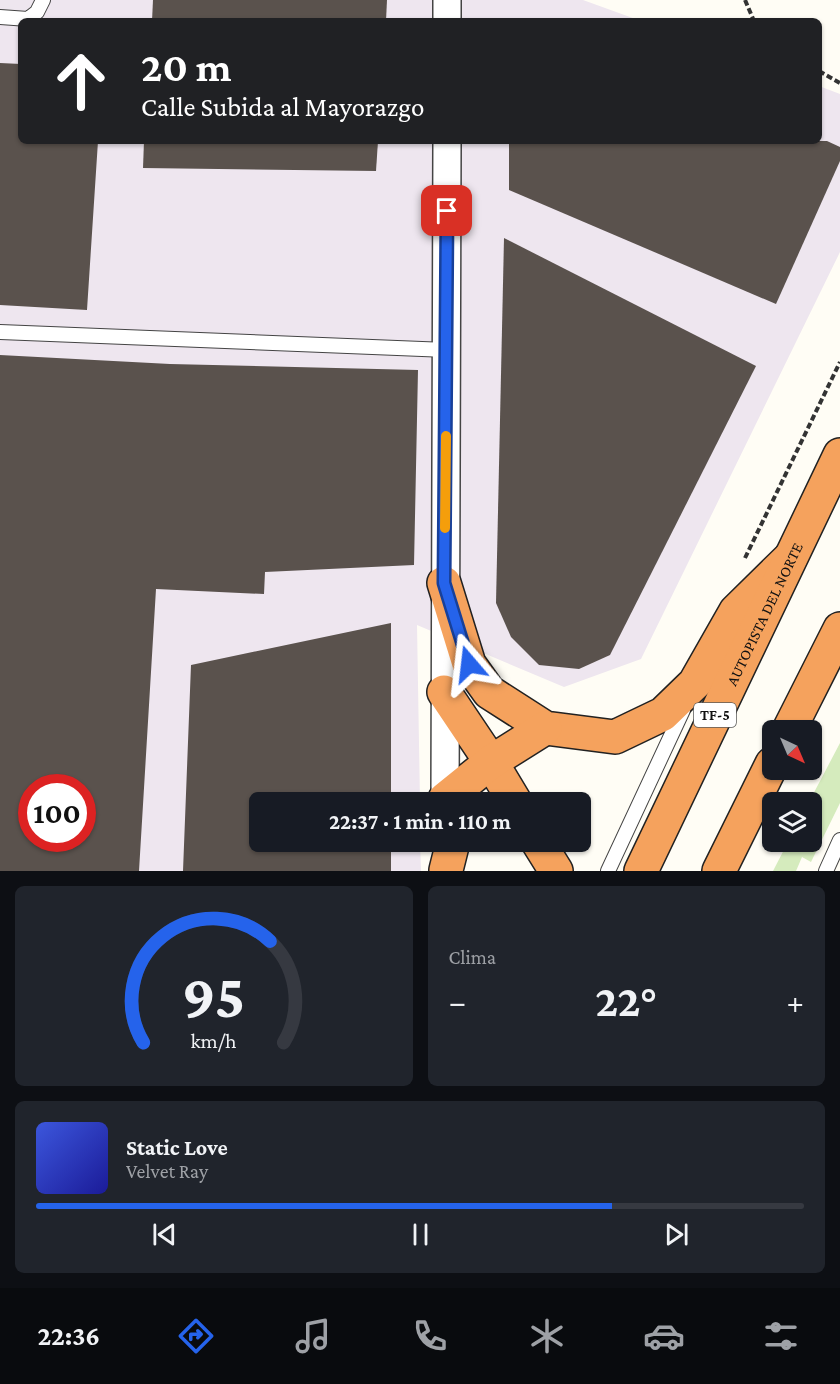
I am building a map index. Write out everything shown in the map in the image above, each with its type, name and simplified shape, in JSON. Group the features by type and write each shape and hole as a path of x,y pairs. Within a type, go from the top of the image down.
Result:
{"highway":[{"name":"AUTOPISTA DEL NORTE","path":"640,871 840,455"},
{"path":"444,583 469,664 489,692 545,728 615,736 663,714 695,683 736,611 790,558"},
{"path":"794,720 840,629"},
{"path":"444,692 509,792"},
{"path":"456,792 491,762 545,728"},
{"path":"719,871 764,780"},
{"path":"544,852 556,871"}],"street":[{"path":"447,0 447,18"},
{"path":"445,792 447,144"}],"lane":[{"path":"29,18 37,12 43,0"},
{"path":"0,17 18,18"},
{"path":"0,332 447,350"},
{"path":"608,871 695,683"},
{"path":"826,871 840,840"}],"path":[{"path":"745,0 753,18"},
{"path":"822,73 840,82"},
{"path":"741,567 840,362"}],"shaded area":[{"path":"0,0 583,0 633,18 18,18 18,144 822,144 822,87 840,94 840,252 641,659 564,687 417,625 420,792 249,792 249,852 420,852 421,871 0,871"}],"green space":[{"path":"840,743 840,803 822,840 822,792 814,792"},
{"path":"783,852 816,852 811,862 802,857 796,871 773,871"}],"building":[{"path":"153,0 387,0 386,18 152,18"},
{"path":"0,63 18,64 18,144 98,144 87,310 0,305"},
{"path":"822,141 827,141 840,147 840,161 776,304 509,190 509,144 822,144"},
{"path":"144,144 378,144 376,171 143,168"},
{"path":"504,238 756,366 610,655 579,669 539,665 511,637 496,603"},
{"path":"0,355 170,364 418,370 414,565 265,572 264,594 156,589 139,871 0,871"},
{"path":"391,623 391,792 249,792 249,852 391,852 391,871 183,871 191,665"}],"slow traffic":[{"path":"445,528 446,436"}],"route":[{"path":"447,211 444,583 469,664"}]}
